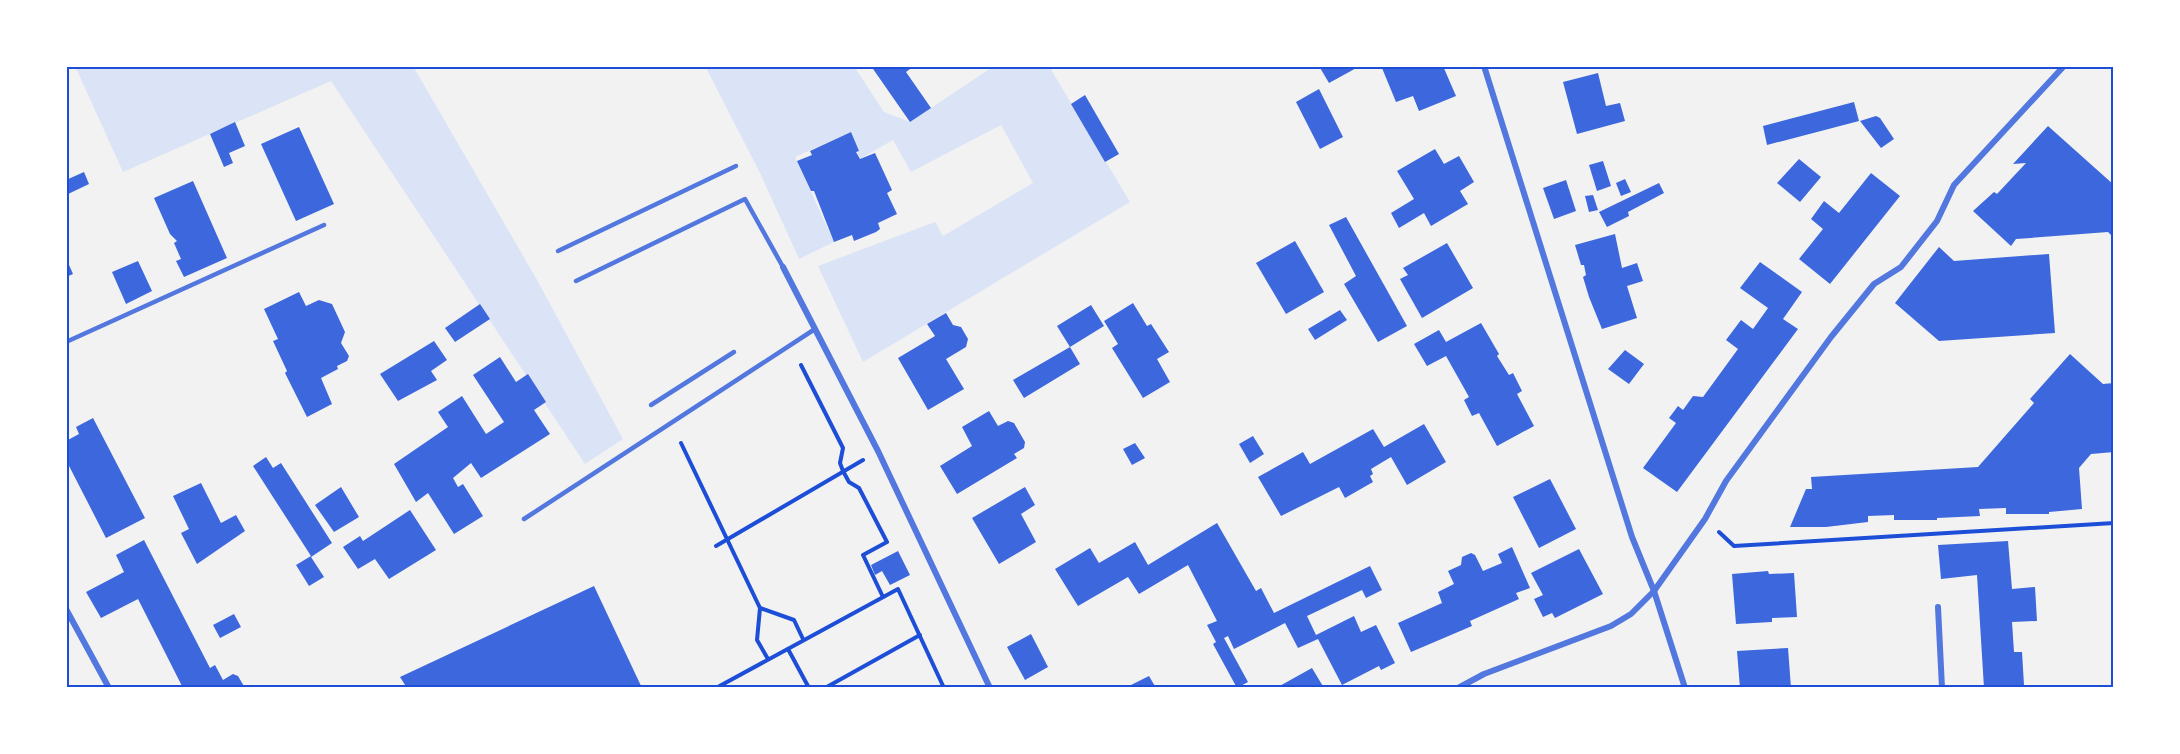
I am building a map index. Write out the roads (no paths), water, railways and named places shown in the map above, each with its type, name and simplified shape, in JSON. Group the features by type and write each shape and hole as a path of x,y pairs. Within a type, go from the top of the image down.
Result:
{"street":[{"path":"1484,66 1632,537 1654,591 1685,688"},
{"path":"1458,688 1484,674 1611,626 1631,614 1654,591 1705,519 1738,464 1857,304 1874,284 1901,267 1937,221 1954,185 2064,66"},
{"path":"783,267 878,451 990,688"},
{"path":"1938,607 1942,688"},
{"path":"66,609 109,688"}],"lane":[{"path":"558,251 736,166"},
{"path":"576,281 745,199 783,267"},
{"path":"66,342 324,225"},
{"path":"524,519 815,329"},
{"path":"651,405 734,352"}]}
